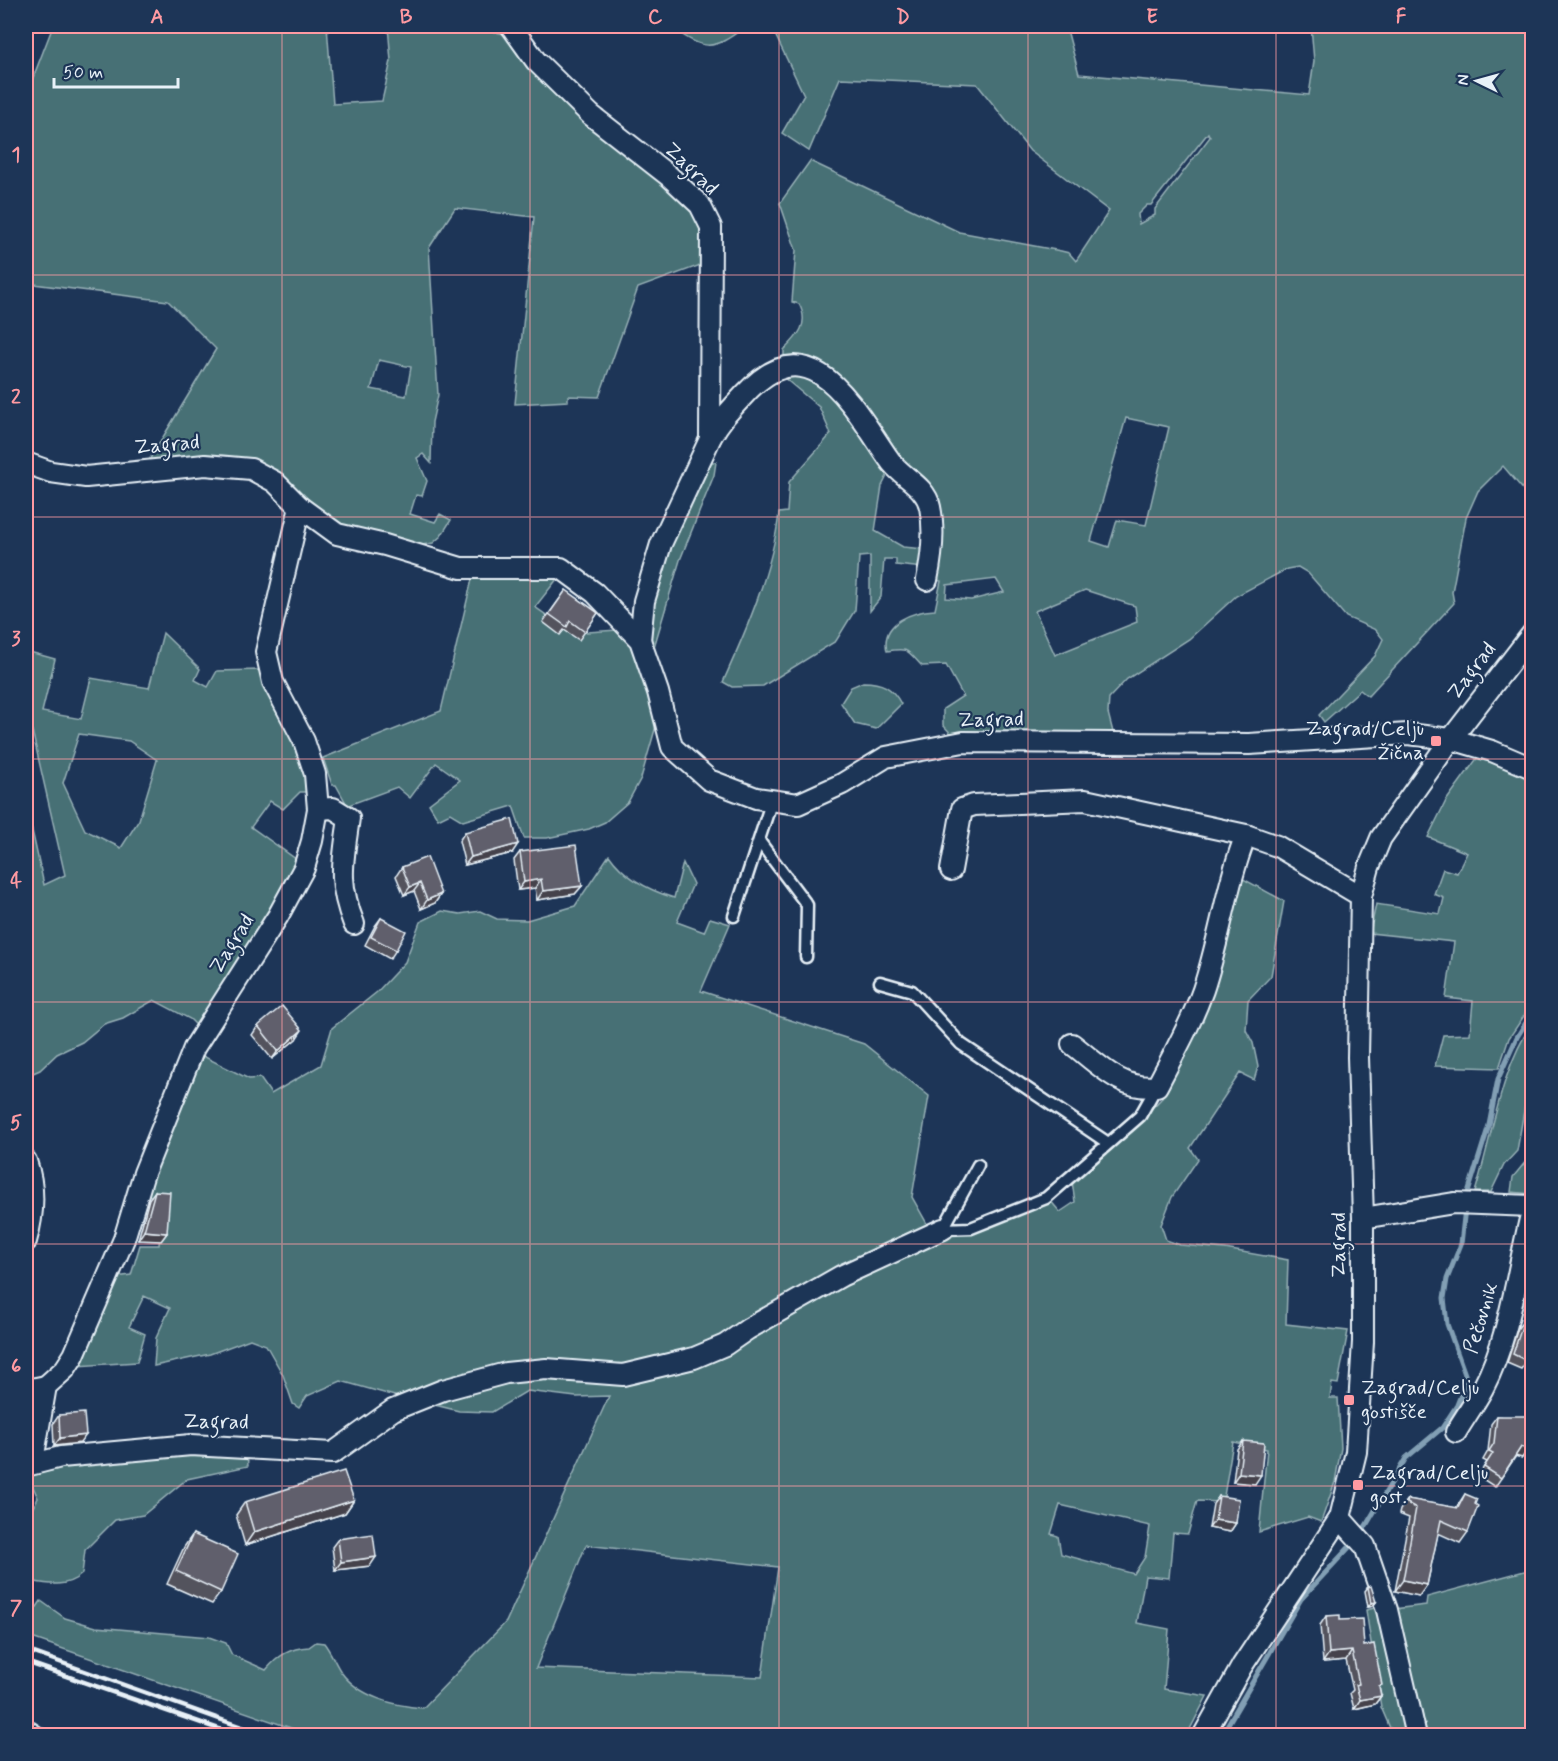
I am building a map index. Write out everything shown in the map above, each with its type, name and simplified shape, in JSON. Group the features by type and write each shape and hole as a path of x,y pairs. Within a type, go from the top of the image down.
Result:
{"street":[{"name":"Zagrad","path":"511,26 536,60 591,115 669,176 700,205 711,226 710,439"},
{"name":"Zagrad","path":"640,640 644,601 661,544 719,422 754,384 771,371 797,364 809,367 838,388 893,466 921,488 930,504 933,527 927,580"},
{"name":"Zagrad","path":"26,463 51,472 86,477 205,465 241,467 251,469 275,482 300,507 337,534 385,545 461,568 561,568 595,593 640,640 658,692 672,747 710,780 756,798 798,804 842,784 886,757 963,742 1249,744 1408,734 1451,739"},
{"name":"Zagrad","path":"46,1386 65,1370 74,1355 124,1239 144,1173 194,1048 278,916 304,868 318,809 315,774 304,741 273,682 266,652 300,507"},
{"name":"Zagrad","path":"1203,1736 1242,1666 1353,1532 1363,1342 1364,1218 1358,1057 1361,896 1369,867 1382,838 1451,739 1533,633"},
{"path":"1451,739 1492,751 1533,768"},
{"path":"951,870 962,809 974,805 1085,800 1246,835 1277,846 1361,896"},
{"path":"318,809 333,808 349,818 342,870 343,896 354,924"},
{"path":"1072,1044 1119,1081 1147,1088 1157,1086 1193,1016 1203,988 1232,872 1246,835"},
{"path":"26,1161 33,1192 30,1227 26,1240"},
{"path":"1364,1218 1454,1203 1533,1206"},
{"name":"Pečovnik","path":"1456,1432 1483,1387 1493,1360 1515,1294 1533,1211"},
{"name":"Zagrad","path":"26,1466 62,1457 191,1444 333,1453 393,1410 443,1390 506,1373 546,1370 623,1375 694,1358 725,1346 748,1329 842,1276 943,1229"},
{"path":"26,1390 46,1386 35,1449 26,1460"},
{"path":"1353,1532 1387,1610 1416,1736"},
{"path":"26,1730 35,1736"}],"lane":[{"path":"734,916 772,800"},
{"path":"759,841 807,905 806,957"},
{"path":"880,982 912,991 961,1044 1108,1143"},
{"path":"943,1229 971,1228 1046,1198 1140,1116 1157,1086"},
{"path":"943,1229 978,1165"}],"green space":[{"path":"53,26 327,26 333,104 382,101 391,61 388,26 468,26 509,35 682,192 706,223 706,263 638,288 599,397 568,396 568,401 515,404 534,217 455,208 429,248 438,395 432,422 431,463 423,454 417,458 427,481 422,496 416,495 410,514 435,522 440,514 451,520 441,536 433,543 412,547 333,524 277,477 148,462 216,349 168,301 26,283 26,96","holes":["379,360 411,367 406,396 371,389"]},
{"path":"669,26 746,26 724,41 708,45 691,40"},
{"path":"771,26 1066,26 1079,74 1309,95 1314,61 1311,26 1532,26 1532,500 1503,466 1478,491 1466,518 1452,592 1454,603 1368,696 1360,690 1324,722 1319,715 1375,656 1383,639 1376,630 1346,617 1308,573 1298,567 1287,569 1236,596 1189,639 1127,679 1109,698 1108,713 1114,736 956,739 943,725 943,709 963,696 946,665 922,666 907,651 887,651 886,641 889,632 900,620 935,610 941,581 931,579 936,527 911,475 855,404 784,362 784,350 798,335 803,318 799,304 792,302 796,250 780,203 810,161 959,232 1061,251 1069,253 1076,261 1109,211 1030,151 977,84 840,78 809,151 782,133 804,95","holes":["1208,133 1210,137 1155,209 1155,215 1139,224 1138,214 1147,205 1151,205","1126,418 1169,427 1146,525 1117,520 1109,547 1091,541","996,579 1004,592 971,600 946,598 947,585","1085,590 1135,606 1137,622 1055,655 1035,611"]},
{"path":"777,372 823,379 890,470 882,486 875,531 903,547 924,549 924,568 896,565 896,559 884,559 881,597 870,611 870,556 859,557 855,610 836,641 763,686 732,687 723,682 765,578 779,513 787,512 789,482 831,434 819,407"},
{"path":"710,462 716,462 714,475 680,560 651,657 645,632 663,548"},
{"path":"561,574 535,607 572,633 618,630 639,650 658,708 656,726 641,778 628,802 605,822 589,829 547,838 524,838 513,806 463,821 450,813 438,819 429,804 460,780 436,763 410,798 397,787 351,804 351,813 344,808 346,803 336,785 332,785 323,758 441,711 473,575"},
{"path":"163,633 200,669 195,680 208,687 217,671 260,670 295,736 308,792 300,792 283,809 270,801 251,827 300,862 198,1027 190,1019 154,1000 123,1018 104,1024 82,1042 57,1054 40,1070 26,1076 26,803 44,885 65,875 26,704 26,651 55,659 42,712 81,719 91,678 149,688","holes":["79,734 129,741 157,760 139,820 121,848 85,830 63,783"]},
{"path":"863,682 886,687 894,693 901,704 876,729 855,724 841,703 851,687"},
{"path":"1486,746 1532,773 1532,1004 1509,1038 1499,1068 1435,1066 1443,1035 1470,1034 1473,1001 1446,998 1454,942 1370,933 1376,904 1440,914 1444,898 1434,894 1443,869 1457,873 1467,853 1428,837 1446,801"},
{"path":"609,855 637,882 674,898 683,863 693,884 677,922 704,932 710,918 730,924 701,991 864,1044 929,1096 912,1197 934,1236 994,1225 1049,1199 1060,1212 1075,1202 1072,1181 1112,1149 1161,1099 1188,1043 1236,875 1284,901 1271,976 1248,1000 1246,1030 1253,1043 1258,1067 1254,1080 1240,1073 1190,1148 1198,1159 1172,1197 1161,1225 1166,1240 1180,1245 1225,1249 1288,1260 1286,1324 1348,1331 1338,1384 1332,1383 1330,1398 1338,1398 1341,1448 1335,1482 1321,1522 1308,1517 1259,1532 1267,1449 1233,1442 1223,1502 1197,1501 1188,1534 1173,1533 1169,1578 1145,1576 1137,1623 1169,1629 1164,1689 1207,1696 1187,1735 311,1735 26,1636 26,1602 37,1607 41,1601 65,1618 96,1627 209,1637 226,1643 232,1655 266,1670 290,1651 309,1647 316,1642 324,1643 341,1672 357,1688 378,1699 423,1708 506,1622 609,1396 576,1397 527,1391 492,1412 459,1411 431,1404 423,1388 398,1397 341,1381 307,1396 299,1408 293,1404 283,1375 266,1345 250,1339 210,1354 154,1366 156,1338 170,1308 144,1296 129,1327 145,1334 137,1362 77,1366 116,1277 131,1275 140,1245 159,1245 163,1197 142,1195 197,1053 249,1079 260,1078 271,1094 321,1065 332,1028 377,992 405,962 420,922 442,911 460,914 480,911 497,919 527,920 575,906","holes":["1060,1505 1150,1526 1145,1557 1134,1574 1061,1554 1058,1536 1051,1534","586,1545 778,1567 762,1677 536,1668"]},
{"path":"1532,1024 1532,1065 1517,1151 1504,1165 1491,1192 1475,1192 1504,1083 1521,1042"},
{"path":"1527,1160 1532,1160 1532,1194 1511,1192 1513,1177"},
{"path":"247,1452 248,1466 187,1479 143,1515 115,1520 85,1550 82,1574 76,1579 62,1584 26,1580 26,1520 38,1498 26,1471 70,1458"},
{"path":"1532,1569 1532,1735 1427,1735 1416,1687 1406,1669 1394,1609 1426,1605 1427,1597"},
{"path":"1383,1606 1413,1735 1393,1735 1381,1707 1366,1610"}],"building":[{"path":"566,590 598,613 585,632 570,621 567,627 549,614"},
{"path":"512,819 518,844 471,857 465,832"},
{"path":"576,845 582,886 543,891 541,879 524,882 520,852"},
{"path":"427,857 441,894 427,900 420,883 410,887 402,867"},
{"path":"381,918 406,931 396,950 371,937"},
{"path":"282,1006 302,1030 278,1051 258,1026"},
{"path":"155,1191 170,1192 167,1233 144,1231"},
{"path":"1524,1320 1533,1324 1533,1346 1527,1361 1513,1354"},
{"path":"84,1413 86,1435 60,1438 59,1415"},
{"path":"1497,1416 1529,1416 1531,1421 1528,1449 1521,1447 1501,1478 1484,1467 1493,1453 1489,1451 1494,1443"},
{"path":"1243,1441 1264,1443 1261,1475 1239,1473"},
{"path":"344,1471 354,1500 254,1532 245,1502"},
{"path":"1465,1494 1477,1499 1475,1504 1478,1506 1468,1532 1441,1520 1427,1585 1403,1580 1416,1508 1407,1503 1408,1499 1458,1508"},
{"path":"1219,1496 1239,1499 1236,1523 1215,1520"},
{"path":"193,1534 238,1554 221,1592 176,1571"},
{"path":"373,1534 376,1557 341,1562 338,1539"},
{"path":"1371,1586 1376,1602 1371,1603 1368,1587"},
{"path":"1340,1615 1340,1620 1362,1619 1364,1646 1374,1644 1382,1685 1379,1686 1381,1696 1360,1700 1352,1651 1329,1653 1326,1616"}],"waterway":[{"path":"1466,1199 1489,1125 1498,1079 1517,1037 1532,1013"},
{"path":"1361,1534 1406,1458 1442,1428 1457,1405 1467,1380 1447,1324 1444,1298 1447,1279 1461,1244 1465,1208"},
{"path":"1221,1736 1301,1599 1355,1541"}],"railway":[{"path":"26,1650 267,1736"},
{"path":"26,1662 239,1736"}],"place":[{"name":"Zagrad/Celju Žična","path":"1436,741"},
{"name":"Zagrad/Celju gostišče","path":"1349,1400"},
{"name":"Zagrad/Celju gost.","path":"1358,1485"}]}
